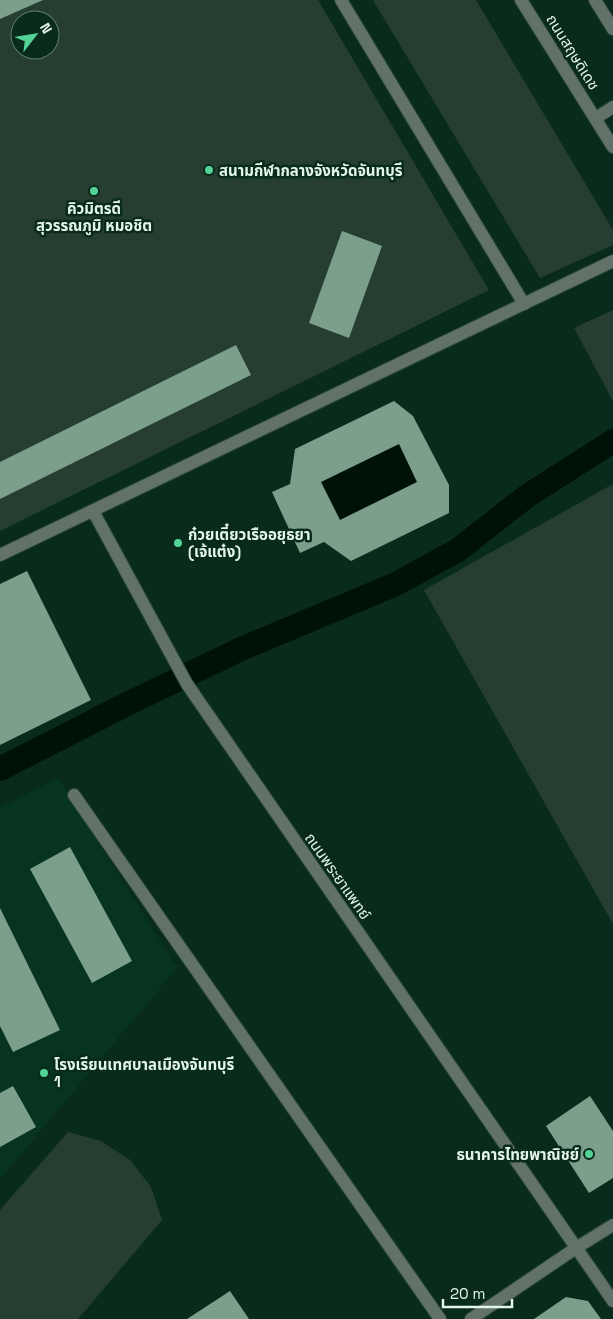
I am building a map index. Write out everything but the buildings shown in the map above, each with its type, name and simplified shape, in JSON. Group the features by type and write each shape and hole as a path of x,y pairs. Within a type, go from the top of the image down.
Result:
{"street":[{"path":"341,0 524,304"},
{"name":"ถนนสฤษดิเดช","path":"521,0 613,147"},
{"path":"595,0 613,29"},
{"path":"596,118 613,107"},
{"path":"0,555 613,262"},
{"name":"ถนนพระยาแพทย์","path":"93,511 187,684 613,1301"},
{"path":"74,795 440,1319"},
{"path":"471,1319 613,1225"}],"shaded area":[{"name":"สนามกีฬากลางจังหวัดจันทบุรี","path":"0,0 318,0 489,290 0,531"},
{"path":"373,0 476,0 613,230 613,245 540,278"},
{"path":"613,310 613,401 574,328"},
{"path":"399,444 417,482 340,520 321,482"},
{"path":"613,484 613,924 424,590"},
{"name":"โรงเรียนเทศบาลเมืองจันทบุรี 1","path":"58,778 177,968 0,1179 0,808"},
{"path":"68,1132 101,1141 130,1160 151,1187 162,1220 78,1319 0,1319 0,1210"}],"waterway":[{"path":"0,769 125,705 241,649 396,584 458,550 527,496 613,441"}],"place":[{"name":"สนามกีฬากลางจังหวัดจันทบุรี","path":"209,170"},
{"name":"คิวมิตรดี สุวรรณภูมิ หมอชิต","path":"94,191"},
{"name":"ก๋วยเตี๋ยวเรืออยุธยา (เจ้แต๋ง)","path":"178,543"},
{"name":"โรงเรียนเทศบาลเมืองจันทบุรี 1","path":"44,1073"},
{"name":"ธนาคารไทยพาณิชย์","path":"589,1154"}]}
